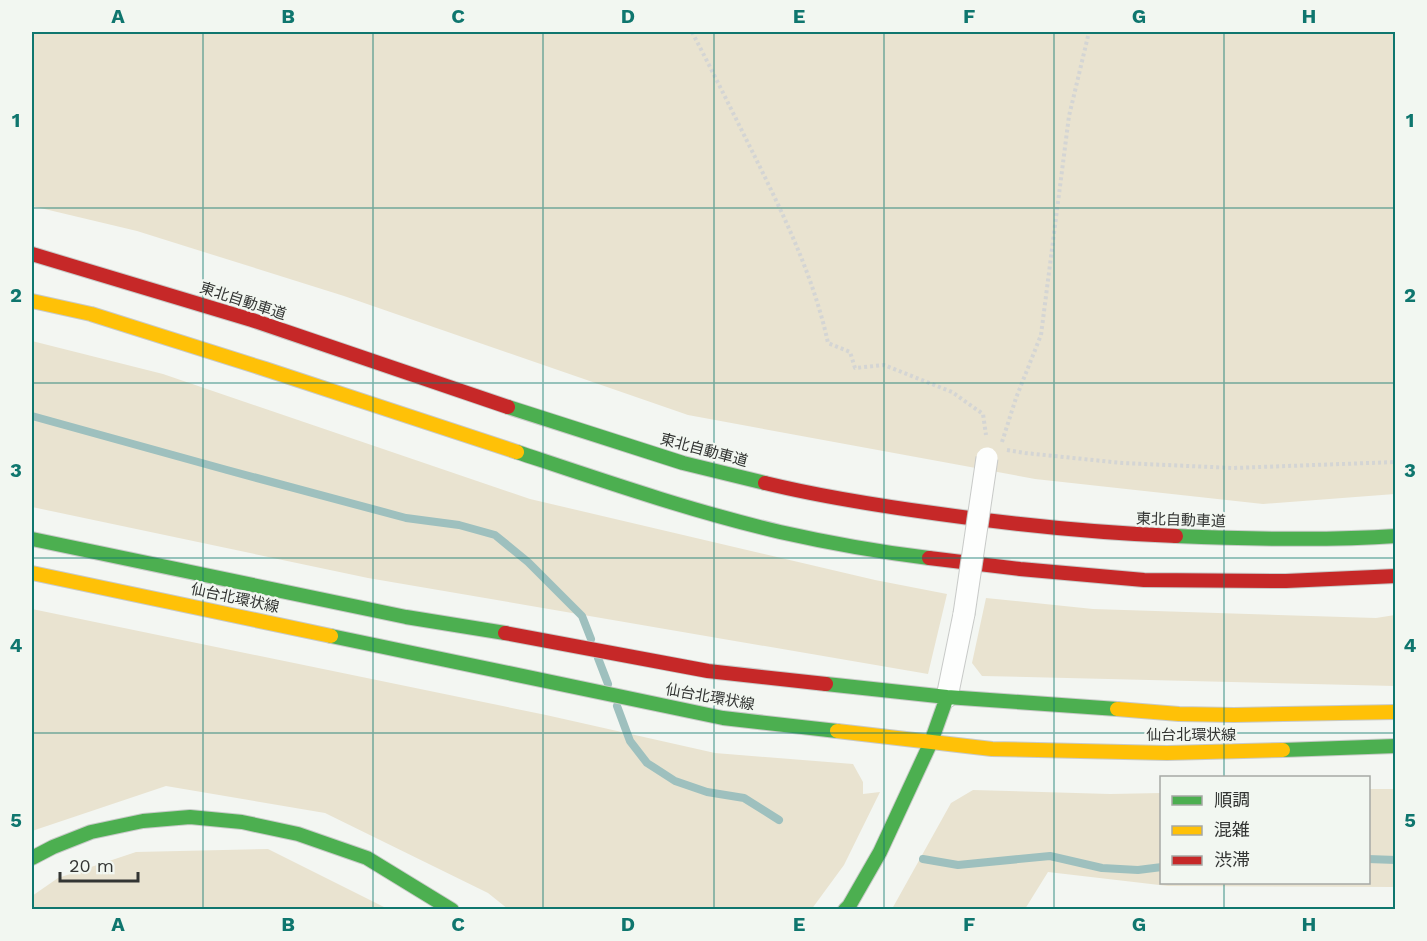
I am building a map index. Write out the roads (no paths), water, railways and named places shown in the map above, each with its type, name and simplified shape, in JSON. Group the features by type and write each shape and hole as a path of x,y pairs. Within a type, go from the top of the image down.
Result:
{"main road":[{"name":"東北自動車道","path":"32,254 252,320 565,426 683,463 791,489 882,506 1011,524 1125,534 1347,539 1395,536"},
{"path":"32,301 91,314 655,497 780,532 881,552 1020,569 1144,580 1286,581 1395,576"},
{"name":"仙台北環状線","path":"32,539 406,617 708,671 947,697 1179,714 1234,716 1395,712"},
{"name":"仙台北環状線","path":"32,573 723,718 992,749 1167,753 1265,752 1395,746"},
{"path":"845,909 849,906 880,852 931,742 947,697"},
{"path":"32,858 91,832 143,821 190,817 242,822 298,834 367,858 452,909"}],"street":[{"path":"947,697 964,614 991,451"}],"waterway":[{"path":"32,416 406,518 459,525 495,535 528,562 582,616 591,639"},
{"path":"598,658 608,684"},
{"path":"617,706 630,741 647,763 675,781 707,792 744,798 779,820"},
{"path":"923,859 958,865 1050,856 1102,868 1138,870 1160,867"},
{"path":"1370,859 1396,860"}]}
